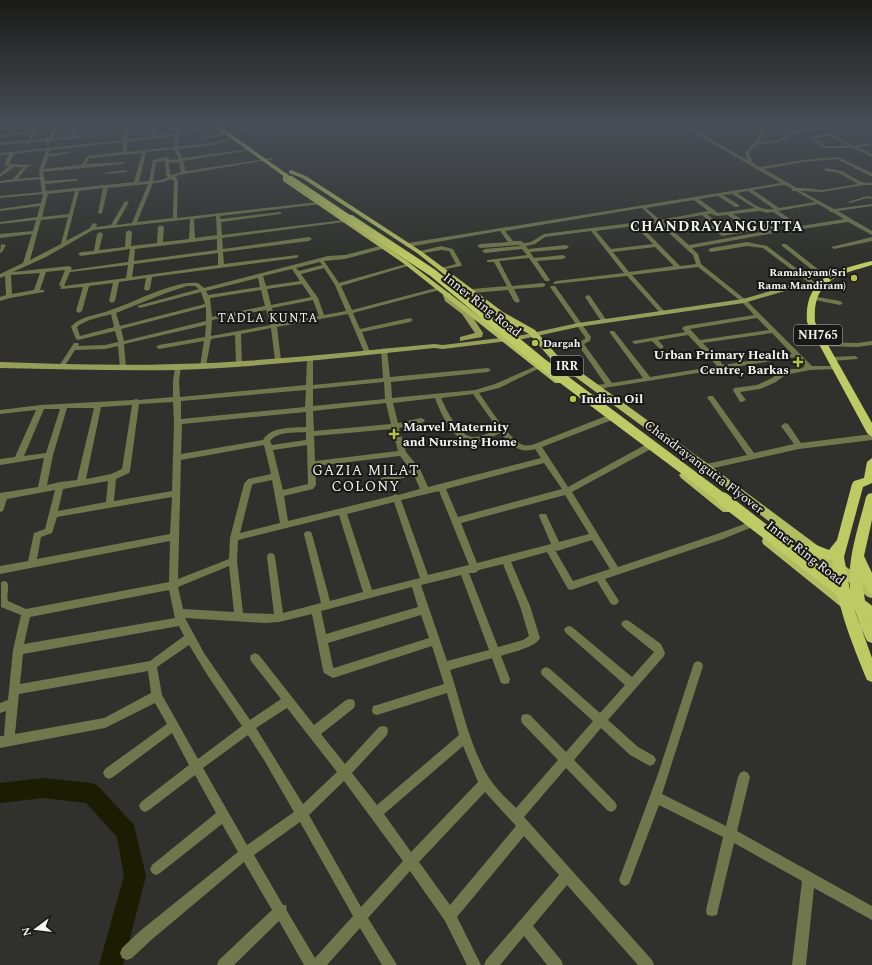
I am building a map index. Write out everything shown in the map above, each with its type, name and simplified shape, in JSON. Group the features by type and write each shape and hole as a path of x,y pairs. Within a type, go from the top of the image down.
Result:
{"highway":[{"name":"Inner Ring Road","path":"280,169 291,176"},
{"name":"Inner Ring Road","path":"283,169 291,176"},
{"name":"Chandrayangutta Flyover","path":"291,176 438,271 550,360 695,468 872,604"},
{"name":"Chandrayangutta Flyover","path":"291,176 433,273 543,364 682,466 870,626"},
{"path":"820,282 872,263"},
{"name":"NH765","path":"820,282 812,298 811,322 838,368 872,433"},
{"path":"872,462 870,484 858,484 838,557 838,568 845,602 872,675"},
{"path":"855,632 855,629 860,626 865,628 870,626 855,581 858,555 872,498"},
{"path":"811,548 826,555 831,555 843,538"},
{"path":"858,555 872,588"}],"main road":[{"name":"Inner Ring Road","path":"838,568 598,387 554,356 535,335 500,314 419,252 304,177 291,176 285,180 408,264 538,367 648,447 845,602"},
{"path":"0,365 123,368 203,366 310,358 434,346 443,347 535,335 578,324 744,301 795,286 820,282"},
{"path":"434,346 441,342 479,335 465,312 448,299 444,292 468,289"},
{"name":"IRR","path":"838,568 855,581"},
{"name":"Inner Ring Road","path":"855,581 872,594"},
{"name":"IRR","path":"845,602 870,626"}],"street":[{"path":"0,176 8,169"},
{"path":"8,196 13,182 24,169"},
{"path":"26,264 45,193 41,177 43,169"},
{"path":"0,182 13,182 41,177 71,169"},
{"path":"136,184 140,169"},
{"path":"134,224 152,182 153,169"},
{"path":"168,169 168,175 176,180 175,218"},
{"path":"183,169 184,174"},
{"path":"0,197 77,191 167,181 175,175 213,169"},
{"path":"758,169 872,234"},
{"path":"862,169 872,175"},
{"path":"826,170 839,172 852,170"},
{"path":"100,213 106,172 125,171"},
{"path":"839,172 862,185"},
{"path":"19,175 41,177 53,180 76,180"},
{"path":"408,245 644,208 783,184"},
{"path":"794,190 822,190 872,184"},
{"path":"749,190 800,228"},
{"path":"63,244 77,191"},
{"path":"734,193 759,209 767,212 818,204"},
{"path":"720,195 736,206"},
{"path":"859,207 850,201 867,197 872,198"},
{"path":"696,199 716,215 759,209"},
{"path":"113,226 127,202"},
{"path":"8,274 44,256 94,226 134,224 175,218 318,203"},
{"path":"0,210 43,204"},
{"path":"831,211 872,205"},
{"path":"644,208 695,254 699,265 744,301 810,368"},
{"path":"527,252 533,243 544,236 660,221 712,212"},
{"path":"218,221 280,213"},
{"path":"688,247 777,230 771,226 722,234 714,227 718,226 702,213"},
{"path":"217,214 221,267"},
{"path":"729,214 753,229"},
{"path":"0,223 70,215"},
{"path":"192,219 192,240"},
{"path":"81,254 342,220"},
{"path":"790,232 800,228 849,220"},
{"path":"636,224 678,268"},
{"path":"160,244 161,227"},
{"path":"501,230 512,243"},
{"path":"592,230 628,274 663,312"},
{"path":"0,236 35,232"},
{"path":"129,279 131,263 130,232"},
{"path":"96,252 100,234"},
{"path":"72,271 309,239"},
{"path":"834,247 872,239"},
{"path":"480,246 520,243 547,280 554,285 589,339 580,343 610,385"},
{"path":"610,251 656,244"},
{"path":"711,250 747,244 765,246 820,282"},
{"path":"784,244 820,282"},
{"path":"0,251 3,245"},
{"path":"113,312 205,293 320,260 384,247"},
{"path":"489,261 527,252 566,247"},
{"path":"419,252 441,248 451,250 459,265 443,269"},
{"path":"485,251 527,252 563,257"},
{"path":"0,276 69,268 62,287 149,277 296,256"},
{"path":"320,260 326,266 338,285 367,352"},
{"path":"496,260 517,300"},
{"path":"338,285 408,264"},
{"path":"468,289 554,285 699,265"},
{"path":"297,273 326,266"},
{"path":"293,267 315,298 322,318"},
{"path":"0,299 40,290 44,270"},
{"path":"8,274 9,296"},
{"path":"260,276 274,326 278,360"},
{"path":"147,289 149,277"},
{"path":"543,285 542,282 547,280"},
{"path":"112,301 116,281"},
{"path":"205,293 263,288 304,282"},
{"path":"62,366 74,348 78,338 74,329 76,324 185,285 196,284 205,293 210,321 203,366"},
{"path":"79,311 86,285"},
{"path":"159,348 322,318 444,292"},
{"path":"588,297 604,321"},
{"path":"74,348 97,348 269,307 315,298"},
{"path":"812,298 840,303"},
{"path":"78,338 208,305"},
{"path":"113,312 121,343 123,368"},
{"path":"721,366 685,328 759,316"},
{"path":"359,331 410,320"},
{"path":"698,342 773,331"},
{"path":"612,332 648,379"},
{"path":"238,333 239,363"},
{"path":"635,342 690,333"},
{"path":"674,336 679,342"},
{"path":"654,339 660,347"},
{"path":"823,344 857,345 872,343"},
{"path":"384,350 389,401 402,453 417,471 424,491"},
{"path":"712,356 728,354"},
{"path":"598,387 721,366 797,355"},
{"path":"280,494 312,487 309,408 310,358"},
{"path":"832,359 855,358"},
{"path":"178,367 176,381 178,422 173,585 181,617 190,638 250,726 302,813 360,919 390,965"},
{"path":"178,422 475,392 497,386 538,367"},
{"path":"742,400 736,390 758,387 774,380 783,373 810,368 838,368"},
{"path":"0,412 41,407 98,405 488,370"},
{"path":"475,392 503,430 517,445 522,448 537,446 609,418"},
{"path":"437,396 448,421 466,439 475,440 503,430"},
{"path":"711,398 752,456"},
{"path":"0,509 2,496 112,477 126,471 136,401"},
{"path":"81,482 98,405"},
{"path":"42,488 49,455 64,406"},
{"path":"18,460 41,407"},
{"path":"176,458 267,445 310,435 395,426 421,420"},
{"path":"785,426 800,446"},
{"path":"285,526 276,476 267,445 269,436 276,433 310,435"},
{"path":"705,467 800,446 872,437"},
{"path":"537,446 568,492 616,572"},
{"path":"456,521 568,492 648,447"},
{"path":"312,464 402,453"},
{"path":"0,462 49,455"},
{"path":"234,538 396,497 442,488 546,460"},
{"path":"384,480 417,471"},
{"path":"239,616 233,561 234,538 248,484 251,481 276,476"},
{"path":"110,504 112,477"},
{"path":"32,563 37,535 49,530 60,485"},
{"path":"442,488 475,569"},
{"path":"52,516 110,504 176,493"},
{"path":"396,497 420,581 423,610 444,667 465,737 477,769 485,783 566,876 611,923 647,965"},
{"path":"342,511 370,595"},
{"path":"543,516 553,548 571,586 600,578 720,537 747,526"},
{"path":"308,534 327,606"},
{"path":"18,650 181,617 239,616 265,619 279,618 420,581 464,572 506,559 595,536"},
{"path":"0,570 174,537"},
{"path":"271,557 279,618"},
{"path":"444,667 532,642 535,638 525,606 506,559"},
{"path":"4,585 2,598 4,604 26,613 173,585 233,561"},
{"path":"464,572 505,679"},
{"path":"600,578 614,601"},
{"path":"316,609 328,670 333,673 434,641"},
{"path":"322,640 423,610"},
{"path":"26,613 18,650 12,704 4,741 105,722 157,696"},
{"path":"450,916 519,822 568,760 660,653 657,647 626,624"},
{"path":"569,630 632,684"},
{"path":"14,690 152,665 190,638"},
{"path":"254,658 314,732 411,861 450,916 474,965"},
{"path":"152,665 157,696 223,815 281,910 312,965"},
{"path":"625,880 656,797 698,666"},
{"path":"546,672 634,751 650,760"},
{"path":"377,710 450,687"},
{"path":"145,806 250,726 288,701"},
{"path":"0,708 12,704"},
{"path":"314,732 350,704"},
{"path":"526,719 568,760 611,806"},
{"path":"109,773 174,725"},
{"path":"127,953 145,936 246,853 302,813 344,773 383,731"},
{"path":"376,813 465,737"},
{"path":"712,910 744,777"},
{"path":"318,965 411,861 485,783"},
{"path":"656,797 730,834 872,913"},
{"path":"156,869 223,815"},
{"path":"491,965 566,876"},
{"path":"799,965 809,879"},
{"path":"224,965 281,910"},
{"path":"524,925 556,965"}],"waterway":[{"path":"0,793 43,788 91,793 127,832 135,876 111,965"}],"place":[{"name":"Ramalayam(Sri Rama Mandiram)","path":"854,278"},
{"name":"Dargah","path":"535,343"},
{"name":"Urban Primary Health Centre, Barkas","path":"798,362"},
{"name":"Indian Oil","path":"573,399"},
{"name":"Marvel Maternity and Nursing Home","path":"394,434"}],"district":[{"name":"CHANDRAYANGUTTA","path":"717,226"},
{"name":"TADLA KUNTA","path":"268,318"},
{"name":"GAZIA MILAT COLONY","path":"366,478"}]}
